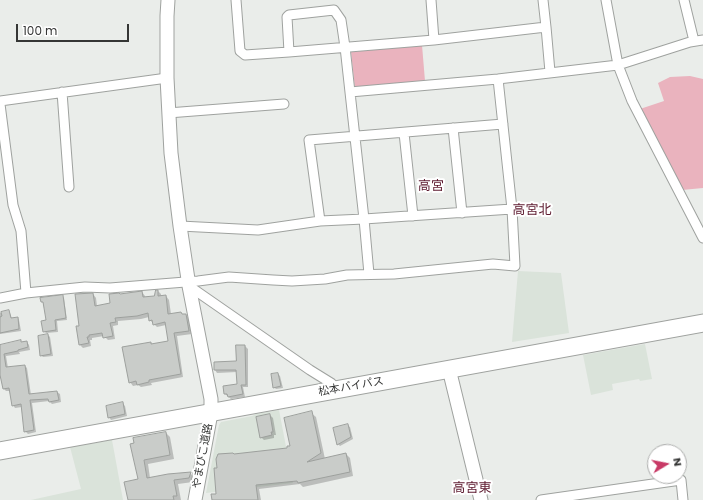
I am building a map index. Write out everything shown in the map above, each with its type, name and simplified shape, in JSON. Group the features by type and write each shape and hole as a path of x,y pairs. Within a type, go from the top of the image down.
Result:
{"highway":[{"name":"松本バイパス","path":"0,451 703,323"}],"street":[{"name":"やまびこ道路","path":"168,0 167,78 171,153 189,283 211,399 211,413 195,500"},
{"path":"236,0 240,51 245,55 434,40 546,27"},
{"path":"431,0 434,40"},
{"path":"543,0 550,72"},
{"path":"606,0 618,65 632,102 702,235"},
{"path":"350,92 498,79 618,65 698,41 684,0"},
{"path":"289,52 287,17 289,15 334,10 341,20 345,47 369,274"},
{"path":"26,293 21,231 13,205 0,102 167,78"},
{"path":"0,298 26,293 85,287 110,288 189,283 229,277 273,280 325,279 347,275 394,274 493,264 515,266 512,209 498,79"},
{"path":"62,92 69,188"},
{"path":"168,113 284,104"},
{"path":"320,221 309,140 503,124"},
{"path":"453,128 462,213"},
{"path":"404,133 413,216"},
{"path":"180,226 258,230 320,221 512,209"},
{"path":"189,283 310,370 331,383 337,389"},
{"path":"449,369 481,500"},
{"path":"541,500 681,480 683,500"}],"shaded area":[{"path":"422,45 425,81 355,89 351,52"},
{"path":"690,76 703,79 703,188 682,190 640,109 664,101 658,83 670,77"},
{"path":"518,271 561,273 569,333 512,342"},
{"path":"645,344 652,379 640,381 639,379 612,384 613,390 591,395 583,355"},
{"path":"279,410 293,483 206,493 219,425 221,422"},
{"path":"112,440 123,500 31,500 81,489 70,447"}],"building":[{"path":"156,290 158,290 158,296 166,295 168,314 181,312 182,314 186,314 189,331 174,333 181,374 149,380 149,382 137,385 136,381 129,383 122,347 151,342 151,344 168,341 165,322 153,325 152,320 149,321 148,313 137,316 115,318 116,322 110,323 113,336 103,338 102,333 89,335 89,337 87,337 89,343 79,345 76,326 79,326 75,294 93,293 95,306 110,303 109,294 142,291 143,297 154,296"},
{"path":"63,295 66,318 55,320 56,330 43,332 41,321 46,320 43,302 41,302 40,298"},
{"path":"9,310 11,318 18,317 19,329 0,333 1,312"},
{"path":"48,334 51,354 40,356 38,336"},
{"path":"21,340 21,342 27,341 28,347 4,354 6,367 25,365 29,394 57,391 59,400 49,402 48,399 30,400 34,430 24,432 21,404 12,406 9,388 3,389 0,375 0,345"},
{"path":"236,345 245,345 246,385 241,385 243,394 228,397 227,394 224,394 223,386 237,384 236,370 214,370 214,362 236,361"},
{"path":"278,373 281,386 273,388 271,374"},
{"path":"123,402 125,414 108,418 106,406"},
{"path":"312,411 321,453 307,462 346,453 350,472 298,483 297,481 256,485 258,500 212,500 211,494 216,494 214,468 217,468 216,459 218,454 234,454 287,448 287,446 290,446 284,418"},
{"path":"270,414 273,432 271,432 272,435 260,438 256,417"},
{"path":"348,424 351,437 337,445 333,428"},
{"path":"166,432 170,455 144,460 147,478 191,472 189,478 174,480 177,496 173,496 174,500 128,500 124,482 138,479 130,444 134,443 133,438"}],"district":[{"name":"高宮","path":"431,187"},
{"name":"高宮北","path":"532,211"},
{"name":"高宮東","path":"472,489"}]}
